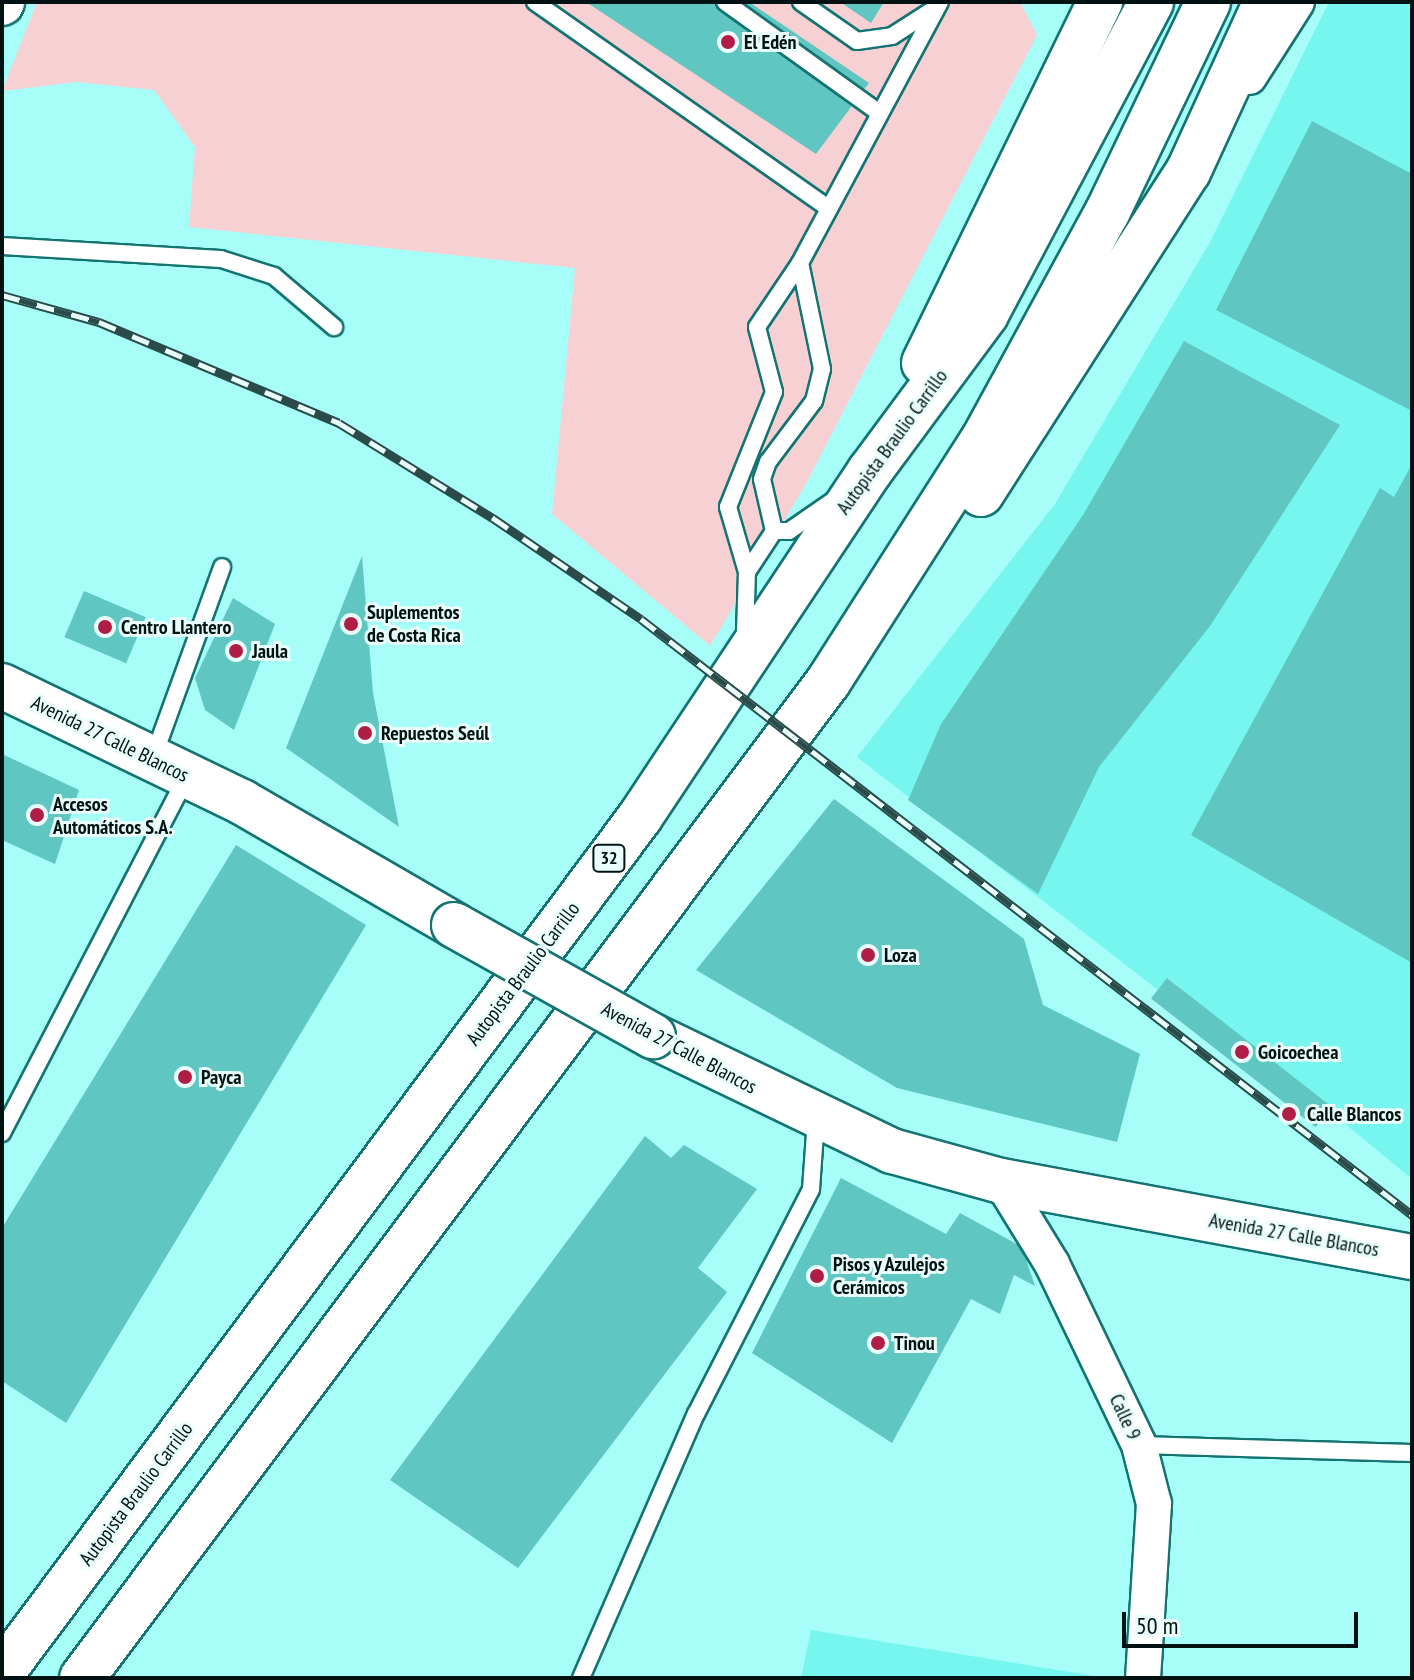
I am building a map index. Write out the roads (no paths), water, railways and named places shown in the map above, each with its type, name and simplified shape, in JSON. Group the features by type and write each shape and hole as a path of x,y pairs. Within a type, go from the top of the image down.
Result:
{"main road":[{"path":"870,471 1100,2"},
{"name":"Autopista Braulio Carrillo","path":"2,1673 640,817 870,471 993,301 1151,2"},
{"path":"828,682 983,440 1107,213 1208,2"},
{"path":"82,1678 828,682 988,485 1188,172 1266,2"},
{"name":"Avenida 27 Calle Blancos","path":"2,686 170,768 653,1036 816,1120 892,1151 1001,1181 1412,1257"}],"street":[{"path":"1188,172 1297,2"},
{"name":"Calle 9","path":"1001,1181 1052,1264 1139,1445 1154,1504 1143,1678"}],"lane":[{"path":"535,2 827,207"},
{"path":"725,2 878,112"},
{"path":"801,2 857,41 892,36 940,4"},
{"path":"640,817 656,772 740,647 751,606 747,572 728,507 774,392 757,327 800,263 878,112 940,4"},
{"path":"2,246 221,259 284,282 334,327"},
{"path":"774,531 762,479 814,401 822,369 800,263"},
{"path":"747,572 774,531 809,519 870,471"},
{"path":"2,1133 170,768 222,567"},
{"path":"581,1678 696,1414 811,1189 816,1120"},
{"path":"1139,1445 1412,1453"}],"railway":[{"path":"2,295 99,322 339,423 493,518 641,619 1412,1215"}],"place":[{"name":"El Edén","path":"728,42"},
{"name":"Suplementos de Costa Rica","path":"351,624"},
{"name":"Centro Llantero","path":"105,627"},
{"name":"Jaula","path":"236,651"},
{"name":"Repuestos Seúl","path":"365,733"},
{"name":"Accesos Automáticos S.A.","path":"37,815"},
{"name":"Loza","path":"868,955"},
{"name":"Goicoechea","path":"1242,1052"},
{"name":"Payca","path":"185,1077"},
{"name":"Calle Blancos","path":"1289,1114"},
{"name":"Pisos y Azulejos Cerámicos","path":"817,1276"},
{"name":"Tinou","path":"878,1343"}]}
